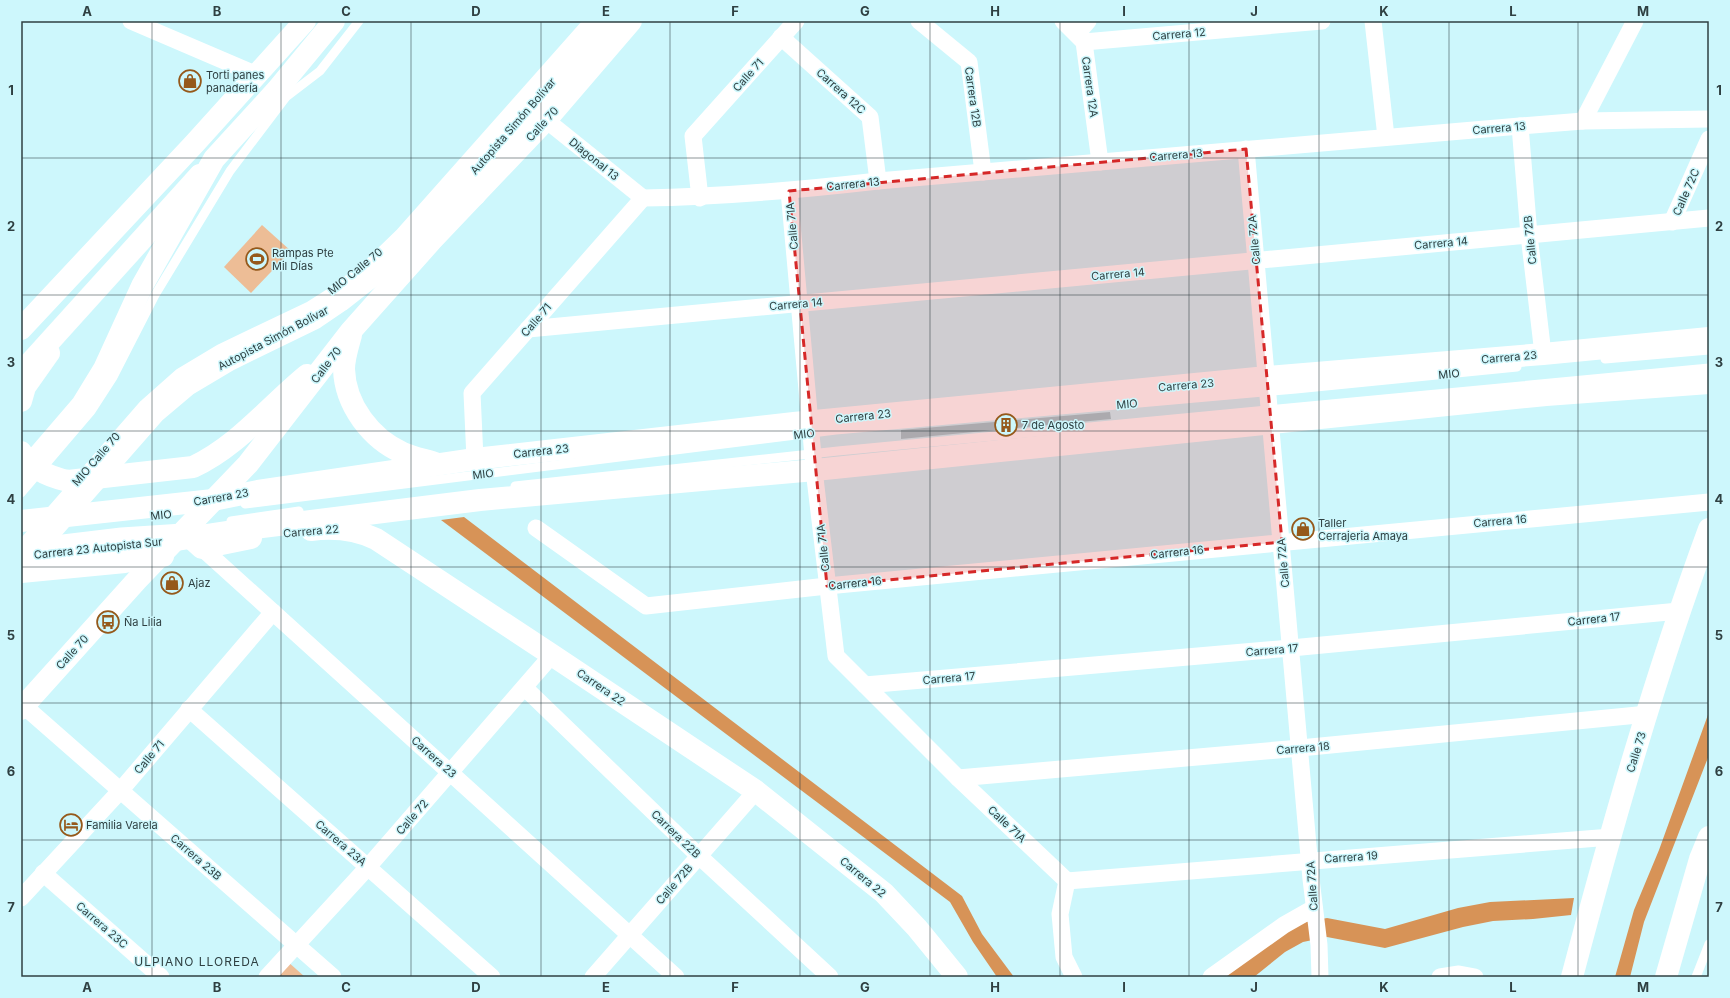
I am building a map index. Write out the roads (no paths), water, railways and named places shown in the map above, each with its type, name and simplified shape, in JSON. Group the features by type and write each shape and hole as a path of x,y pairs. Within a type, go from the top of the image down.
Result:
{"main road":[{"path":"21,329 195,143 305,21"},
{"path":"21,373 277,90 334,21"},
{"name":"Autopista Simón Bolívar","path":"21,566 154,412 187,384 230,360 316,318 336,297 394,257 485,160 605,21"},
{"name":"Calle 70","path":"22,707 158,557 205,522 248,464 352,331 432,240 546,120 631,21"},
{"path":"257,75 277,90"},
{"path":"21,476 82,404 104,369 142,286 189,221 214,159"},
{"path":"438,210 475,195 485,160"},
{"path":"21,401 25,387 78,309"},
{"path":"352,331 344,368 350,396 358,414 372,432 402,452 438,464"},
{"name":"Carrera 23","path":"205,522 258,490 475,459 1535,360 1709,338"},
{"path":"21,452 39,471 53,478 68,481 89,480 193,467 206,461 234,442 290,389 334,353"},
{"name":"Carrera 23","path":"21,521 205,522 254,528 480,500 814,462 1270,416 1709,383"},
{"name":"Carrera 23 Autopista Sur","path":"21,556 205,522"},
{"name":"Carrera 22","path":"205,522 256,538 320,529 343,528 362,532 376,539 552,654 756,791 884,893 917,928 957,977"},
{"name":"Calle 73","path":"1572,977 1611,837 1679,611 1709,529"},
{"path":"21,572 158,557"},
{"path":"1666,977 1700,859 1709,837"}],"street":[{"path":"131,21 257,75"},
{"name":"Calle 71","path":"700,198 693,136 796,21"},
{"name":"Carrera 12B","path":"919,21 969,62 984,172"},
{"path":"1063,21 1083,32"},
{"name":"Carrera 12","path":"1083,32 1322,21"},
{"path":"1373,21 1386,137"},
{"path":"1582,121 1635,21"},
{"name":"Carrera 12A","path":"1083,32 1100,162"},
{"name":"Carrera 12C","path":"781,37 870,116 878,181"},
{"name":"Carrera 13","path":"643,198 700,198 789,191 878,181 1582,121 1709,119"},
{"name":"Diagonal 13","path":"546,120 643,198"},
{"name":"Calle 72B","path":"1520,126 1529,235 1535,360"},
{"name":"Calle 72C","path":"1672,222 1709,139"},
{"name":"Calle 72A","path":"1246,149 1314,911 1320,945 1320,977"},
{"name":"Calle 71A","path":"789,191 814,462 836,656 958,778 1067,881"},
{"name":"Calle 71","path":"475,459 472,394 643,198"},
{"name":"Carrera 14","path":"528,329 1709,218"},
{"name":"Carrera 16","path":"536,528 646,606 827,586 1709,502"},
{"name":"Carrera 23","path":"205,522 273,612 676,977"},
{"name":"Carrera 17","path":"865,685 1291,648 1679,611"},
{"name":"Calle 71","path":"21,898 120,791 273,612"},
{"name":"Calle 72","path":"267,977 298,945 451,773 525,688 552,654"},
{"name":"Carrera 22B","path":"525,688 699,856 830,977"},
{"name":"Carrera 23B","path":"22,707 298,945 333,977"},
{"name":"Carrera 23A","path":"189,709 492,977"},
{"name":"Carrera 18","path":"958,778 1300,748 1648,714"},
{"name":"Calle 72B","path":"592,977 756,791"},
{"name":"Carrera 19","path":"1067,881 1611,837"},
{"name":"Carrera 23C","path":"43,873 161,977"},
{"path":"1067,881 1060,914 1064,957 1074,977"},
{"path":"1211,977 1284,925 1314,911"},
{"path":"1440,977 1459,974 1475,977"}],"lane":[{"path":"21,493 91,411 113,377 155,295 189,221 230,171 286,97 320,71 359,21"},
{"name":"MIO Calle 70","path":"21,545 144,404 179,373 219,349 308,306 336,297 400,233 588,21"},
{"path":"1599,360 1709,350"},
{"name":"MIO","path":"1270,416 1709,368"},
{"name":"MIO","path":"21,545 205,522 811,427"},
{"name":"MIO","path":"502,487 814,462"},
{"path":"223,522 307,510"},
{"name":"MIO","path":"21,529 205,522"},
{"path":"1696,977 1709,944"},
{"path":"1696,977 1709,962"}],"place":[{"name":"Torti panes panadería","path":"190,81"},
{"name":"Rampas Pte Mil Días","path":"257,259"},
{"name":"7 de Agosto","path":"1006,425"},
{"name":"Taller Cerrajeria Amaya","path":"1303,529"},
{"name":"Ajaz","path":"172,583"},
{"name":"Ña Lilia","path":"108,622"},
{"name":"Familia Varela","path":"71,825"}],"district":[{"name":"ULPIANO LLOREDA","path":"197,962"}]}
